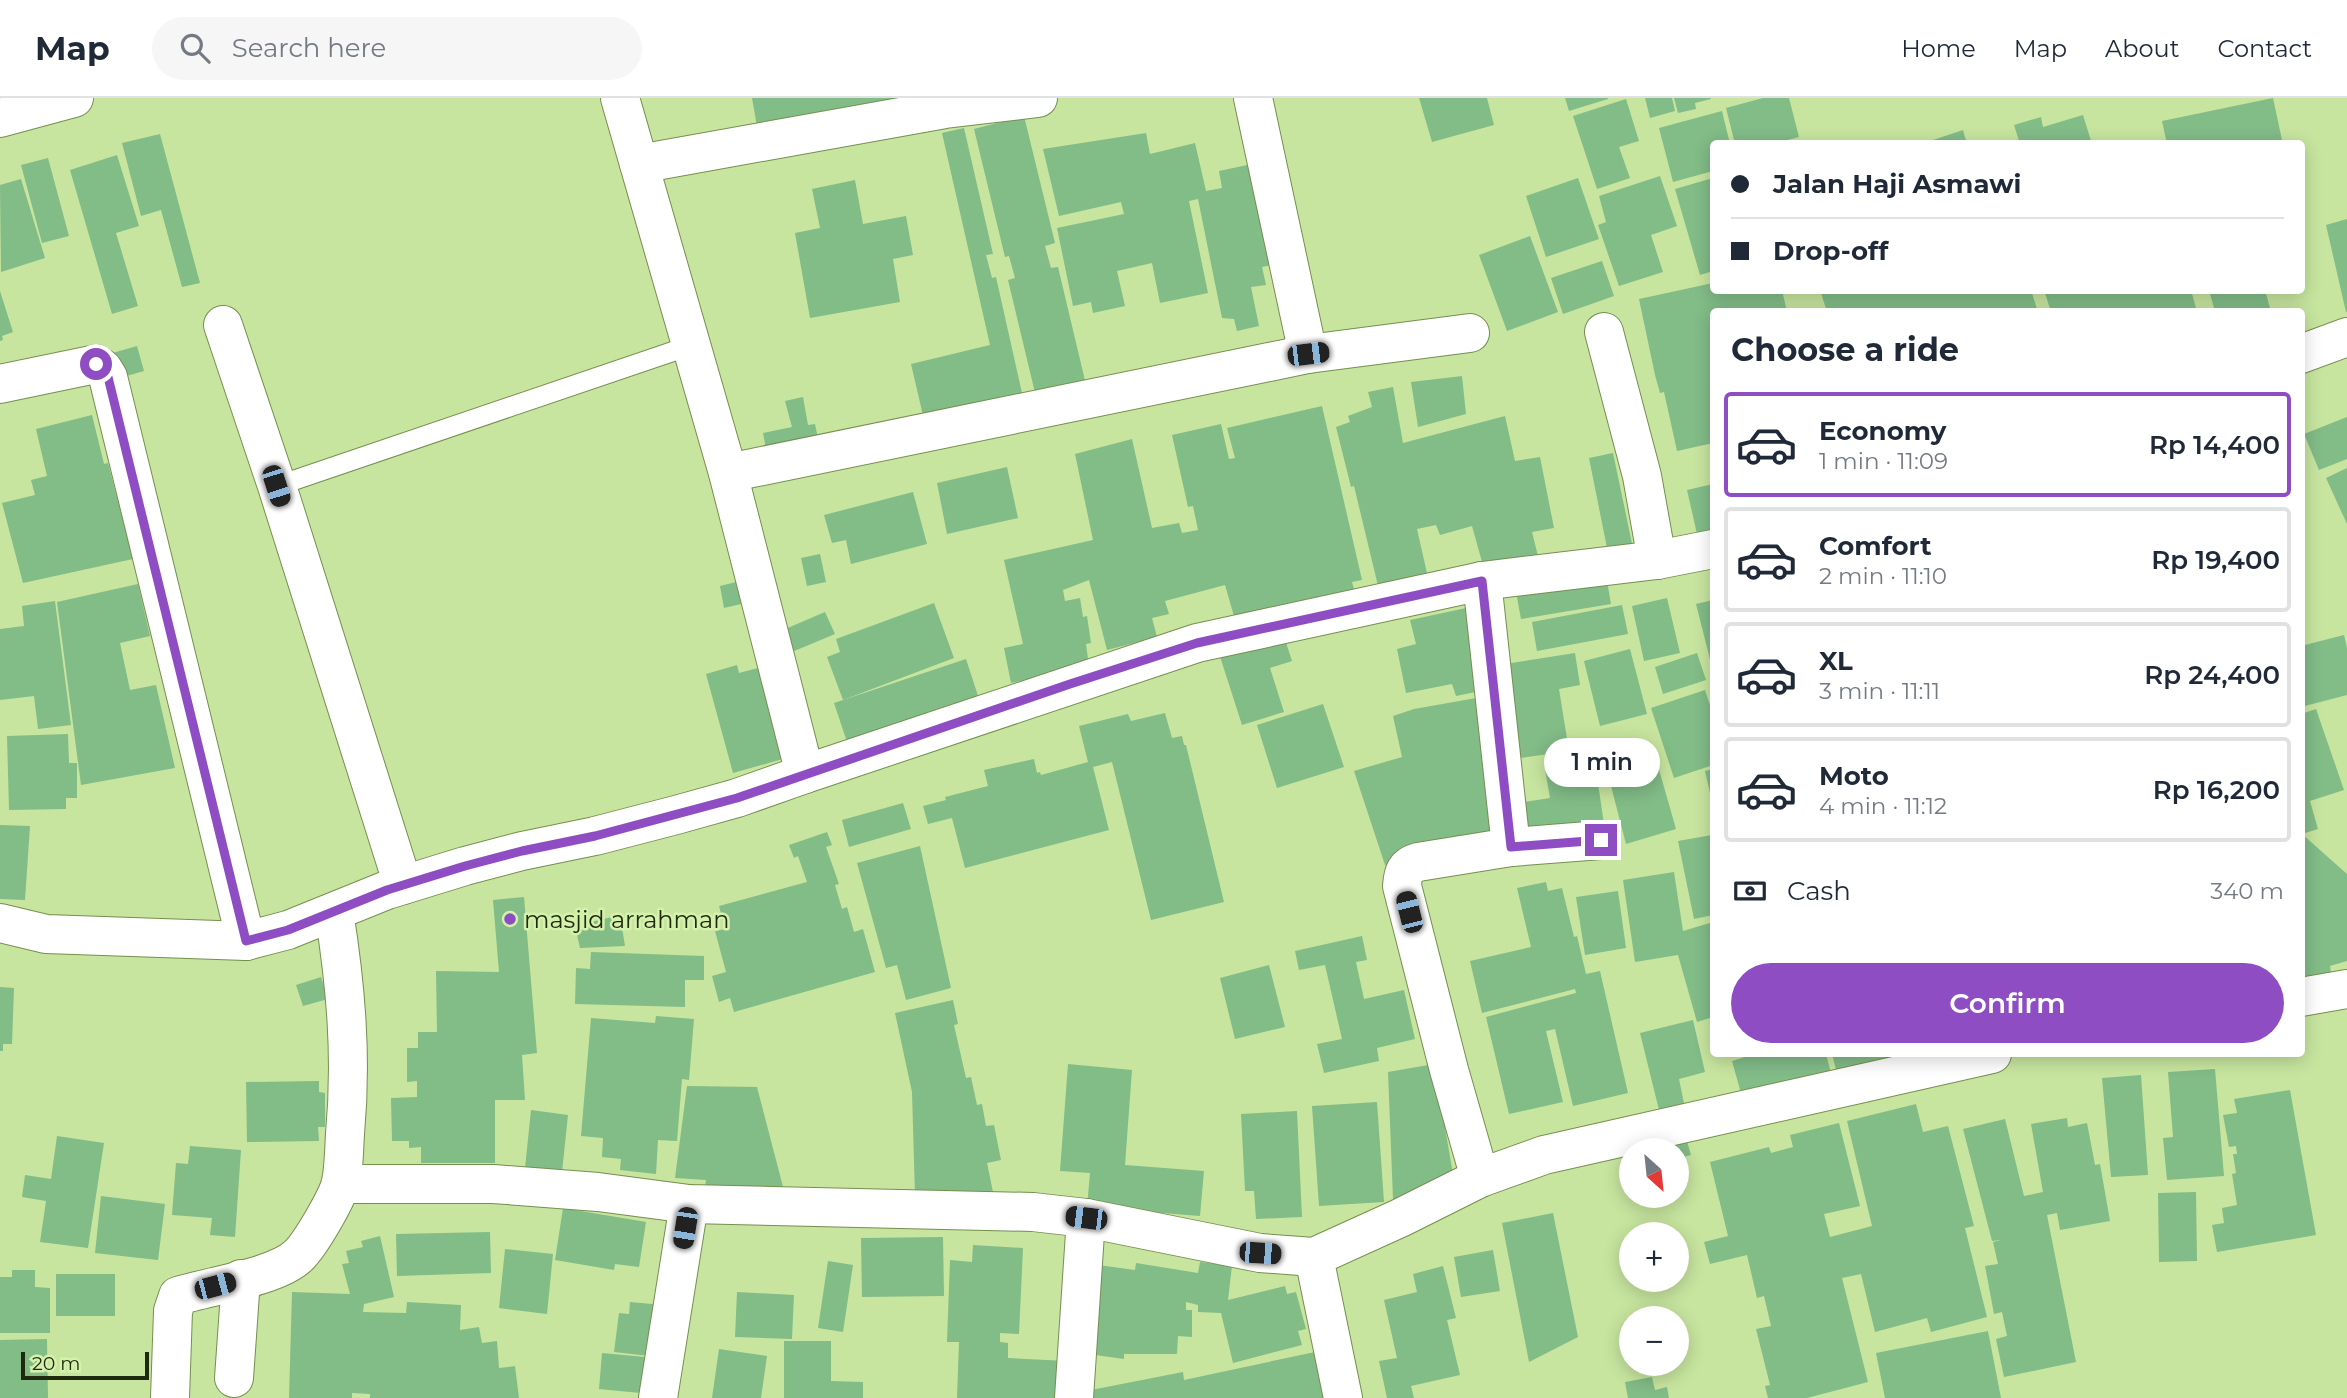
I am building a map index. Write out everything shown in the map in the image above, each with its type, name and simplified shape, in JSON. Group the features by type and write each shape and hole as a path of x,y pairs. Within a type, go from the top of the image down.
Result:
{"street":[{"path":"0,118 74,98"},
{"path":"621,98 728,473 805,774"},
{"path":"639,164 945,109 1038,98"},
{"path":"1253,98 1308,354"},
{"path":"223,326 403,885"},
{"path":"1604,332 1639,462 1657,560"},
{"path":"728,473 1308,354 1470,333"},
{"path":"2305,353 2347,337"},
{"path":"0,384 96,364 108,377 246,941"},
{"path":"0,923 46,934 246,941 288,930 403,885 488,860 595,836 737,798 1197,643 1482,581 1657,560 1710,550"},
{"path":"1482,581 1511,847"},
{"path":"1480,1178 1445,1057 1402,886 1403,873 1407,866 1418,862 1511,847 1601,840"},
{"path":"170,1398 173,1311 178,1296 278,1269 298,1256 312,1239 341,1184 348,1107 349,1041 345,978 334,912"},
{"path":"2305,996 2347,989"},
{"path":"341,1184 493,1184 598,1192 689,1203 1033,1212 1086,1218 1260,1253 1314,1257 1480,1178 1544,1155 1974,1057"},
{"path":"658,1398 689,1203"},
{"path":"1074,1398 1086,1218"},
{"path":"1314,1257 1342,1398"},
{"path":"234,1378 241,1279"}],"lane":[{"path":"276,486 692,345"}],"building":[{"path":"752,98 969,98 758,132"},
{"path":"1419,98 1487,98 1494,125 1432,142"},
{"path":"1565,98 1608,98 1608,99 1569,111"},
{"path":"1645,98 1672,98 1675,111 1650,118"},
{"path":"1674,98 1711,99 1695,103 1696,109 1678,113"},
{"path":"1763,98 1789,98 1799,137 1788,140 1734,140 1726,108"},
{"path":"2273,98 2282,140 2166,140 2162,121"},
{"path":"1626,99 1639,141 1619,147 1630,178 1597,189 1573,116"},
{"path":"1722,111 1729,140 1710,140 1710,172 1673,182 1659,128"},
{"path":"2083,115 2091,140 2019,140 2014,125 2041,117 2043,127"},
{"path":"1024,116 1055,243 1045,246 1051,268 1058,267 1087,389 1037,401 1008,280 1015,278 1009,256 1005,257 974,129"},
{"path":"964,128 993,254 986,255 992,278 996,277 1024,402 925,424 911,364 990,345 942,133"},
{"path":"1963,130 1966,140 1933,140"},
{"path":"1146,133 1150,154 1195,143 1206,191 1222,188 1219,171 1252,164 1272,265 1262,267 1266,285 1251,287 1259,326 1237,331 1234,319 1222,318 1198,199 1189,201 1208,293 1160,303 1152,263 1117,271 1125,306 1093,313 1091,302 1073,306 1057,228 1124,214 1121,202 1059,216 1043,149"},
{"path":"160,134 200,283 182,287 161,210 141,216 122,143"},
{"path":"117,155 139,226 116,233 138,306 112,314 70,170"},
{"path":"48,158 69,236 42,243 21,165"},
{"path":"1660,176 1677,226 1651,235 1663,272 1619,286 1598,225 1606,222 1599,196"},
{"path":"1578,178 1599,239 1546,257 1526,196"},
{"path":"21,179 45,258 1,272 0,185"},
{"path":"1710,179 1710,272 1700,275 1675,189"},
{"path":"855,180 863,224 906,216 913,255 893,259 900,302 810,318 795,233 820,228 812,189"},
{"path":"2347,219 2347,312 2346,312 2326,225"},
{"path":"1530,236 1558,312 1507,331 1479,255"},
{"path":"1602,261 1614,296 1563,314 1551,278"},
{"path":"1710,284 1710,294 1783,294 1786,308 1710,308 1710,444 1677,451 1664,392 1660,393 1655,375 1639,299"},
{"path":"0,291 13,332 2,336 3,340 0,341"},
{"path":"1821,294 2032,294 2037,308 1826,308"},
{"path":"2045,294 2192,294 2196,308 2050,308"},
{"path":"2210,294 2266,294 2270,308 2214,308"},
{"path":"137,346 144,371 116,379 109,354"},
{"path":"1462,376 1466,414 1418,427 1411,382"},
{"path":"1393,387 1403,443 1505,416 1515,461 1540,457 1554,528 1532,532 1538,556 1484,569 1472,526 1440,535 1436,525 1417,529 1429,582 1380,594 1354,486 1351,487 1336,427 1350,422 1348,416 1372,407 1368,392"},
{"path":"803,397 808,425 815,424 819,443 767,454 763,433 792,427 785,401"},
{"path":"1322,406 1362,580 1352,582 1357,600 1238,630 1225,585 1165,601 1169,614 1152,618 1157,637 1107,650 1089,580 1063,590 1065,601 1080,598 1083,617 1087,616 1091,643 1086,644 1089,666 1011,683 1004,648 1023,644 1004,560 1093,540 1075,454 1132,439 1152,528 1179,523 1182,533 1198,530 1193,506 1188,507 1172,435 1221,424 1229,459 1235,458 1227,428"},
{"path":"92,415 104,464 108,463 133,559 23,583 2,503 35,495 31,480 47,476 36,429"},
{"path":"2347,417 2347,459 2319,470 2305,434"},
{"path":"1613,453 1634,553 1609,558 1589,458"},
{"path":"1007,467 1018,518 947,534 937,483"},
{"path":"2347,468 2347,524 2326,478"},
{"path":"1710,485 1710,545 1700,547 1687,490"},
{"path":"913,492 927,544 851,564 846,540 832,543 824,515"},
{"path":"820,554 826,582 807,586 801,558"},
{"path":"1606,575 1611,604 1521,619 1516,592"},
{"path":"736,582 741,604 724,608 720,586"},
{"path":"138,584 150,636 120,643 130,690 156,685 175,768 81,785 57,602"},
{"path":"1667,598 1680,653 1644,661 1632,606"},
{"path":"55,601 71,725 38,729 34,696 0,700 0,629 24,626 22,606"},
{"path":"1710,601 1710,659 1696,604"},
{"path":"934,603 954,658 843,700 827,657 840,652 836,639"},
{"path":"1622,605 1628,634 1537,651 1532,622"},
{"path":"1466,608 1485,690 1456,696 1452,684 1406,693 1397,649 1416,644 1410,620"},
{"path":"825,612 835,634 792,652 783,630"},
{"path":"1282,630 1292,661 1270,668 1284,712 1242,725 1216,644"},
{"path":"2344,635 2347,648 2347,695 2305,706 2305,645"},
{"path":"1630,649 1647,714 1600,726 1584,661"},
{"path":"1575,653 1580,685 1559,689 1569,751 1520,758 1505,664"},
{"path":"1697,653 1706,680 1663,694 1655,667"},
{"path":"966,659 983,711 848,745 834,703"},
{"path":"737,665 739,673 758,668 783,759 733,773 706,674"},
{"path":"1705,690 1710,705 1710,766 1674,778 1651,708"},
{"path":"1482,697 1498,838 1385,865 1354,771 1402,757 1393,716 1414,709"},
{"path":"1323,704 1344,767 1277,788 1257,725"},
{"path":"2316,709 2344,790 2310,801 2318,829 2305,833 2305,713"},
{"path":"1165,713 1172,738 1182,736 1186,745 1224,902 1151,920 1112,762 1093,767 1109,830 965,868 952,818 928,824 923,806 946,800 945,797 988,786 984,770 1034,759 1037,773 1040,772 1041,775 1088,762 1079,726 1128,714 1131,721"},
{"path":"68,734 69,763 77,763 77,798 66,798 66,809 9,810 7,736"},
{"path":"1652,745 1676,829 1626,844 1603,755"},
{"path":"1594,756 1604,824 1514,836 1510,804 1550,798 1544,764"},
{"path":"1710,770 1710,793 1705,771"},
{"path":"903,803 911,829 849,847 842,820"},
{"path":"0,825 30,826 25,900 0,899"},
{"path":"827,832 832,845 826,847 839,884 835,885 842,909 847,907 854,932 863,929 875,972 734,1012 730,998 719,1002 712,976 726,972 715,931 725,929 719,906 807,882 798,856 794,858 789,845"},
{"path":"1710,835 1710,916 1694,919 1678,841"},
{"path":"2305,837 2347,874 2347,961 2330,966 2332,979 2305,983"},
{"path":"920,846 951,988 906,1000 897,965 886,968 857,863"},
{"path":"1674,872 1683,931 1710,923 1710,1018 1697,1022 1678,955 1635,962 1623,880"},
{"path":"1546,882 1548,891 1562,888 1586,974 1600,971 1628,1093 1573,1106 1555,1029 1546,1031 1563,1102 1509,1114 1486,1017 1576,993 1575,989 1482,1013 1470,961 1531,947 1517,888"},
{"path":"1618,891 1626,948 1585,955 1576,897"},
{"path":"524,897 537,1053 522,1055 525,1100 495,1100 495,1163 421,1163 421,1147 409,1148 409,1141 392,1141 391,1098 417,1097 417,1081 407,1082 407,1048 418,1048 418,1032 437,1032 436,971 499,972 493,900"},
{"path":"620,915 625,946 580,948 575,926"},
{"path":"1362,936 1367,960 1356,962 1364,999 1404,990 1415,1039 1377,1048 1379,1061 1324,1073 1317,1044 1342,1039 1325,965 1299,970 1295,951"},
{"path":"591,952 704,956 704,980 685,980 685,1007 575,1004 576,968 590,969"},
{"path":"1269,965 1285,1027 1235,1039 1220,978"},
{"path":"321,977 328,999 303,1006 296,985"},
{"path":"0,987 14,988 12,1044 3,1044 3,1051 0,1051"},
{"path":"953,1000 958,1024 954,1025 966,1078 971,1077 977,1105 982,1104 986,1126 994,1125 1001,1160 987,1163 993,1192 915,1195 912,1092 895,1013"},
{"path":"656,1016 694,1019 689,1080 682,1079 677,1141 658,1140 656,1174 620,1170 621,1159 602,1157 603,1138 581,1136 591,1018 655,1023"},
{"path":"1693,1020 1705,1072 1679,1079 1685,1108 1660,1114 1640,1033"},
{"path":"1745,1057 1827,1057 1831,1073 1742,1097 1732,1061"},
{"path":"1833,1057 1904,1057 1837,1074"},
{"path":"1068,1064 1132,1070 1125,1165 1204,1171 1200,1216 1087,1207 1090,1173 1060,1171"},
{"path":"1434,1064 1454,1180 1441,1194 1393,1199 1388,1072"},
{"path":"2215,1069 2224,1176 2167,1180 2163,1138 2173,1137 2168,1072"},
{"path":"2141,1075 2148,1175 2111,1177 2102,1078"},
{"path":"319,1081 319,1092 325,1093 325,1127 318,1127 319,1141 247,1142 246,1082"},
{"path":"687,1086 757,1087 788,1206 704,1198 706,1180 675,1178"},
{"path":"2290,1090 2316,1235 2217,1252 2212,1225 2224,1223 2222,1208 2237,1205 2232,1174 2236,1173 2233,1154 2237,1154 2236,1146 2229,1147 2223,1115 2237,1113 2234,1099"},
{"path":"1377,1102 1384,1202 1319,1206 1312,1106"},
{"path":"1916,1104 1923,1132 1948,1126 1974,1226 1965,1228 1987,1317 1931,1332 1927,1318 1875,1332 1861,1274 1842,1278 1868,1382 1807,1398 1768,1398 1765,1386 1770,1385 1756,1329 1771,1326 1764,1296 1757,1298 1747,1255 1710,1264 1704,1242 1728,1236 1710,1162 1769,1147 1771,1153 1793,1147 1790,1135 1839,1123 1860,1206 1824,1214 1830,1237 1872,1226 1847,1121"},
{"path":"531,1110 568,1115 562,1172 525,1168"},
{"path":"1297,1111 1302,1217 1256,1219 1254,1191 1245,1191 1241,1114"},
{"path":"2067,1118 2068,1127 2087,1123 2095,1165 2100,1164 2110,1221 2060,1230 2057,1213 2047,1215 2076,1362 2004,1377 1996,1339 2007,1336 2002,1312 1994,1314 1985,1266 1998,1264 1993,1242 2001,1240 1992,1241 1963,1129 2005,1119 2024,1196 2043,1192 2031,1124"},
{"path":"57,1136 104,1143 88,1248 40,1242 46,1201 22,1197 25,1175 51,1179"},
{"path":"190,1146 241,1150 235,1237 210,1235 212,1218 172,1215 176,1163 188,1164"},
{"path":"2196,1192 2197,1261 2159,1262 2158,1193"},
{"path":"101,1196 165,1204 158,1260 95,1253"},
{"path":"563,1208 646,1222 639,1267 615,1264 614,1270 555,1260"},
{"path":"1553,1213 1578,1337 1529,1362 1502,1223"},
{"path":"490,1232 491,1273 397,1276 396,1234"},
{"path":"380,1236 394,1297 364,1304 363,1312 406,1313 407,1302 461,1305 460,1330 479,1327 482,1343 497,1341 499,1368 515,1366 519,1398 370,1398 370,1394 352,1393 352,1398 289,1398 292,1292 350,1294 342,1264 349,1263 346,1251 363,1247 361,1241"},
{"path":"943,1237 944,1296 862,1297 861,1238"},
{"path":"973,1245 1023,1248 1019,1334 1000,1333 1000,1342 1008,1343 1008,1358 1067,1361 1065,1398 957,1398 959,1342 947,1342 950,1260 972,1262"},
{"path":"505,1249 553,1254 547,1314 499,1308"},
{"path":"1493,1250 1500,1291 1461,1297 1454,1257"},
{"path":"828,1261 853,1265 843,1332 818,1328"},
{"path":"1200,1262 1232,1266 1228,1300 1285,1286 1287,1294 1296,1292 1306,1329 1298,1331 1302,1345 1233,1363 1221,1313 1198,1312 1198,1305 1186,1302 1186,1310 1192,1310 1192,1337 1178,1336 1177,1354 1124,1354 1124,1359 1081,1353 1091,1264 1135,1270 1136,1263 1198,1273"},
{"path":"1443,1266 1456,1318 1447,1320 1460,1375 1411,1386 1414,1398 1387,1398 1379,1361 1397,1358 1384,1300 1417,1292 1413,1274"},
{"path":"12,1270 35,1270 35,1287 50,1288 50,1333 0,1333 0,1277 12,1277"},
{"path":"56,1274 115,1274 115,1316 56,1316"},
{"path":"737,1292 794,1295 792,1339 735,1337"},
{"path":"630,1302 663,1305 658,1357 614,1352 619,1313 629,1314"},
{"path":"1988,1331 2001,1398 1885,1398 1876,1353"},
{"path":"47,1339 48,1398 0,1398 0,1340"},
{"path":"784,1341 831,1341 831,1381 863,1382 863,1398 784,1398"},
{"path":"719,1349 767,1356 761,1398 712,1398"},
{"path":"1315,1352 1324,1398 1092,1398 1091,1390 1183,1372 1184,1380"},
{"path":"602,1353 645,1357 640,1393 599,1389"},
{"path":"1652,1377 1655,1390 1667,1387 1669,1398 1628,1398 1625,1382"}],"place":[{"name":"masjid arrahman","path":"510,919"}],"route":[{"path":"96,364 108,377 246,941 288,930 387,890 465,866 595,836 737,798 1197,643 1482,581 1511,847 1601,840"}]}
